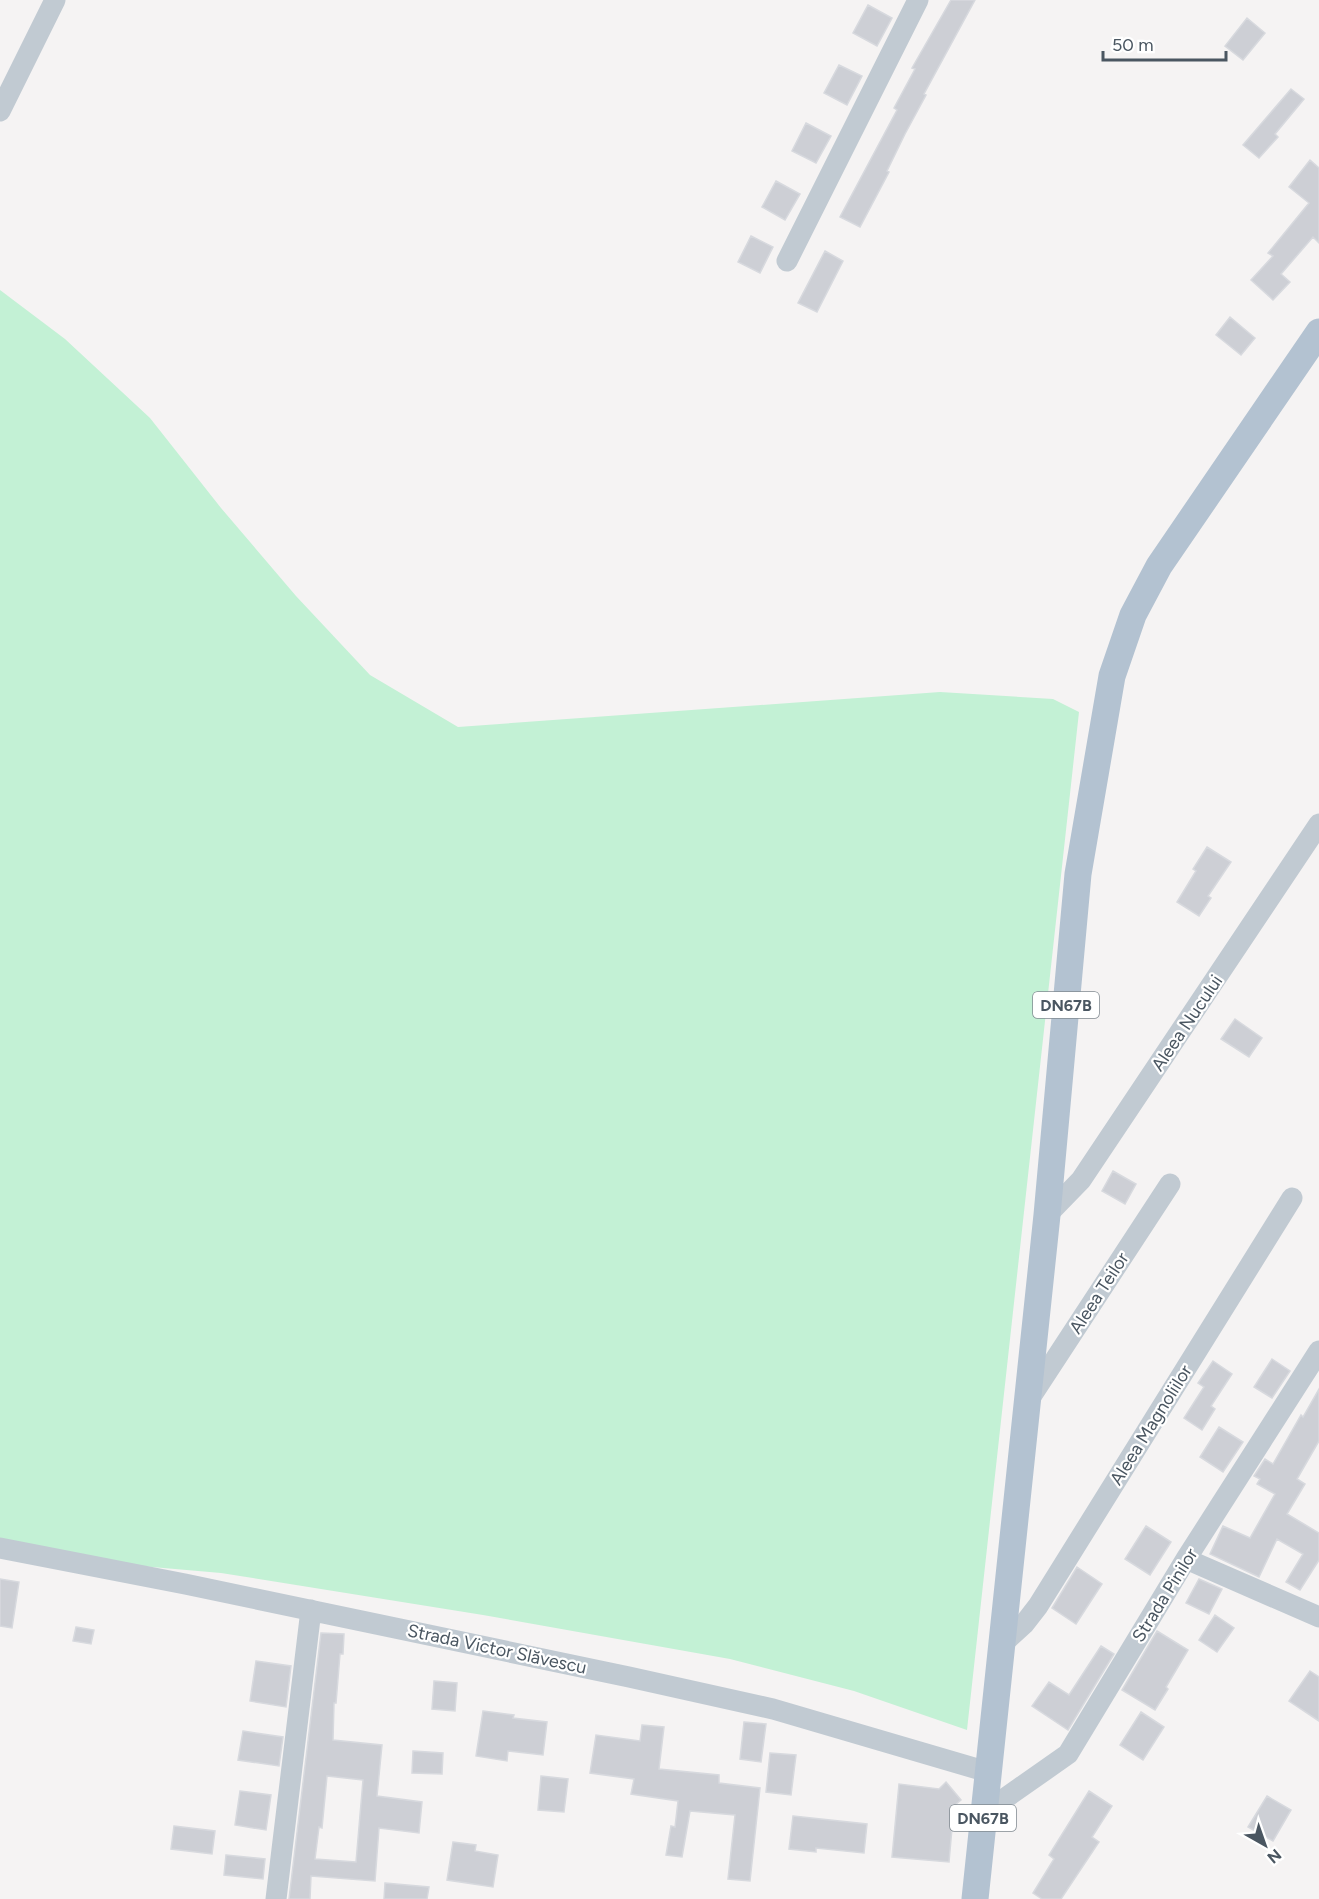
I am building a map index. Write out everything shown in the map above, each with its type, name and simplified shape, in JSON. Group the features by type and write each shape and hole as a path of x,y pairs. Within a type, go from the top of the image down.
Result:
{"main road":[{"name":"DN67B","path":"975,1899 1047,1215 1078,874 1112,676 1133,615 1159,566 1319,332"}],"street":[{"path":"0,111 55,0"},
{"path":"787,261 918,0"},
{"name":"Aleea Nucului","path":"1047,1215 1081,1180 1319,824"},
{"name":"Aleea Teilor","path":"1027,1401 1170,1184"},
{"name":"Aleea Magnoliilor","path":"1001,1645 1024,1624 1038,1606 1292,1198"},
{"name":"Strada Pinilor","path":"984,1812 1068,1754 1186,1560 1319,1351"},
{"name":"Strada Victor Slăvescu","path":"0,1548 311,1610 773,1709 988,1772"},
{"path":"1186,1560 1319,1617"},
{"path":"276,1899 311,1610"}],"green space":[{"path":"0,290 65,339 150,418 221,508 296,596 370,675 458,727 940,692 1053,699 1079,712 967,1730 854,1691 730,1659 483,1615 221,1573 83,1561 0,1541"}],"building":[{"path":"951,0 975,0 924,94 926,95 887,171 889,172 860,227 840,217 897,110 894,108 915,69 912,68"},
{"path":"868,5 892,18 877,46 853,33"},
{"path":"1247,18 1265,33 1243,60 1225,46"},
{"path":"839,65 862,76 847,105 824,93"},
{"path":"1291,89 1304,99 1275,134 1278,137 1259,158 1243,145"},
{"path":"806,123 831,136 816,163 792,151"},
{"path":"1310,160 1319,168 1319,243 1313,237 1281,274 1290,282 1273,300 1251,280 1273,256 1268,253 1309,203 1289,187"},
{"path":"776,181 800,194 785,220 762,207"},
{"path":"751,236 773,247 760,273 738,262"},
{"path":"825,251 843,261 817,312 798,303"},
{"path":"1230,317 1255,338 1241,355 1216,335"},
{"path":"1207,847 1231,862 1208,896 1211,898 1199,916 1177,902 1196,871 1193,869"},
{"path":"1235,1019 1262,1038 1249,1057 1221,1039"},
{"path":"1113,1171 1136,1184 1125,1204 1102,1191"},
{"path":"1272,1359 1290,1371 1272,1398 1254,1387"},
{"path":"1213,1361 1232,1374 1211,1406 1215,1409 1202,1430 1184,1418 1204,1387 1198,1383"},
{"path":"1319,1389 1319,1441 1297,1479 1305,1484 1287,1514 1319,1533 1319,1560 1300,1590 1286,1582 1303,1554 1277,1539 1259,1577 1210,1554 1223,1526 1250,1538 1275,1494 1257,1484 1260,1479 1254,1476 1265,1459 1273,1464"},
{"path":"1219,1427 1243,1442 1223,1472 1200,1457"},
{"path":"1146,1526 1171,1542 1150,1575 1125,1559"},
{"path":"1077,1567 1102,1584 1076,1624 1052,1608"},
{"path":"0,1579 19,1582 12,1628 0,1626"},
{"path":"1199,1579 1222,1589 1209,1614 1186,1603"},
{"path":"1215,1615 1234,1628 1217,1652 1199,1640"},
{"path":"76,1627 94,1630 91,1644 73,1641"},
{"path":"1157,1631 1188,1650 1155,1710 1122,1690"},
{"path":"321,1633 344,1634 336,1703 334,1703 333,1740 382,1745 377,1796 422,1802 419,1833 379,1828 375,1881 311,1876 310,1899 289,1899","holes":["327,1776 363,1780 356,1862 315,1859 319,1827 322,1828"]},
{"path":"1101,1646 1114,1654 1068,1730 1032,1706 1049,1682 1069,1695"},
{"path":"256,1661 291,1666 286,1707 250,1701"},
{"path":"1310,1671 1319,1677 1319,1721 1289,1701"},
{"path":"434,1681 457,1683 455,1711 432,1709"},
{"path":"483,1711 514,1715 513,1718 547,1722 543,1755 508,1751 507,1761 476,1756"},
{"path":"1141,1712 1164,1727 1143,1760 1120,1745"},
{"path":"744,1722 766,1724 761,1762 740,1759"},
{"path":"642,1725 664,1727 659,1769 719,1775 719,1783 760,1788 750,1881 728,1879 735,1815 690,1811 682,1857 666,1855 671,1826 675,1827 678,1801 631,1794 634,1779 590,1773 596,1735 640,1741"},
{"path":"243,1731 283,1737 279,1766 238,1760"},
{"path":"413,1751 443,1753 442,1774 412,1773"},
{"path":"770,1753 796,1755 791,1795 766,1792"},
{"path":"541,1776 568,1779 564,1812 538,1810"},
{"path":"946,1782 961,1800 954,1806 949,1862 892,1857 899,1784 939,1789"},
{"path":"240,1791 271,1795 266,1830 235,1825"},
{"path":"1089,1791 1112,1806 1092,1837 1099,1842 1061,1899 1042,1899 1033,1893 1054,1859 1049,1855"},
{"path":"1267,1796 1291,1810 1273,1841 1248,1827"},
{"path":"793,1816 867,1824 864,1853 816,1848 816,1852 789,1849"},
{"path":"174,1826 215,1831 212,1854 171,1849"},
{"path":"453,1842 476,1845 475,1851 498,1855 493,1887 447,1880"},
{"path":"226,1855 265,1859 263,1879 224,1875"},
{"path":"385,1883 429,1887 427,1899 384,1899"}]}
